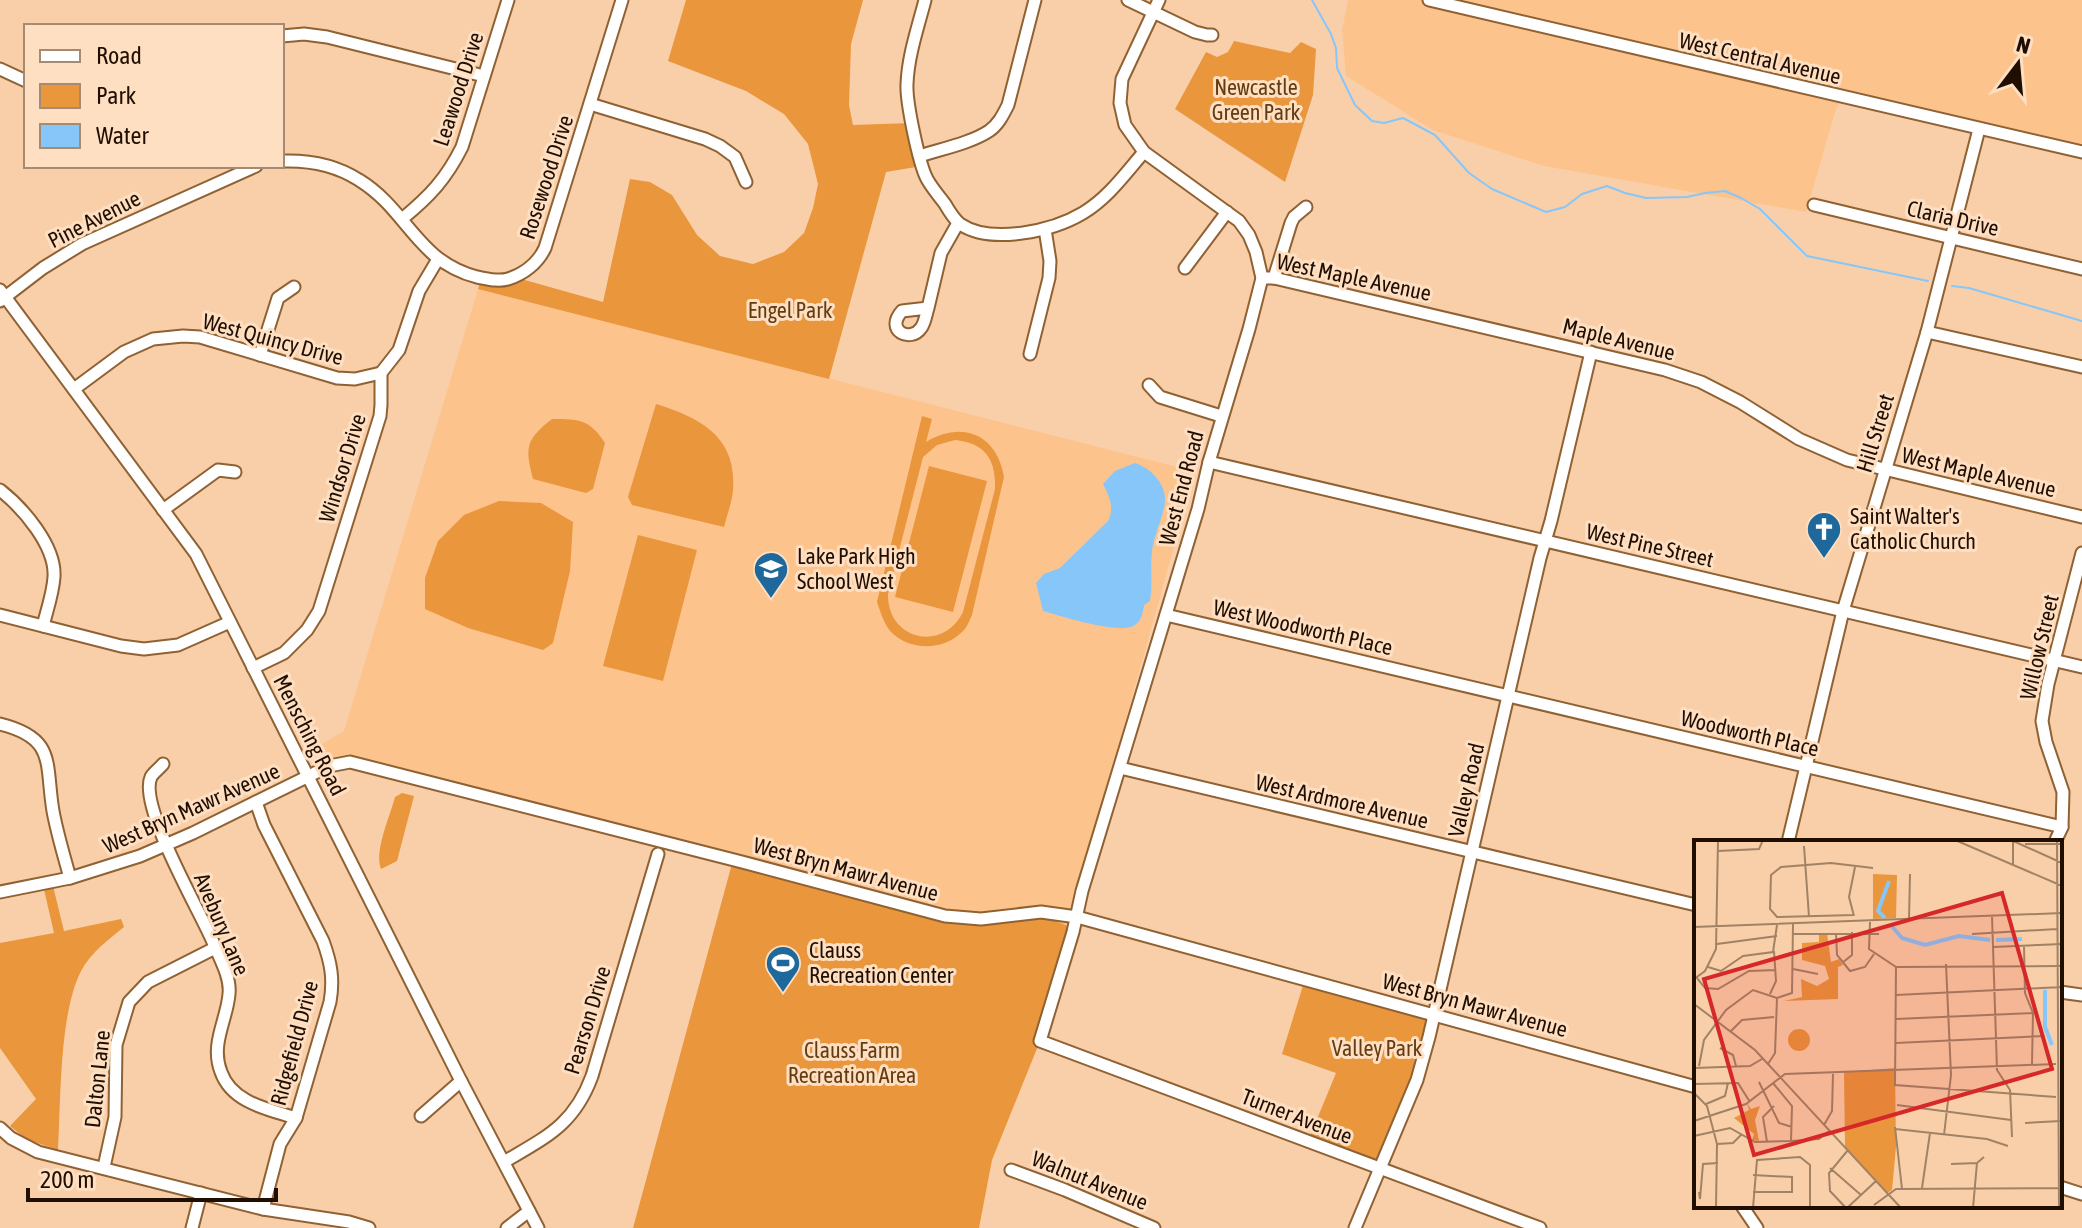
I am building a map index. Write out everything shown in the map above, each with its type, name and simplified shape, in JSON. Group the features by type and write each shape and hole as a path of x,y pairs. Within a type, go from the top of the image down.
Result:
{"street":[{"name":"Leawood Drive","path":"402,219 440,185 453,166 462,147 508,0"},
{"name":"Rosewood Drive","path":"438,259 471,275 502,280 514,277 537,262 545,248 622,0"},
{"path":"925,0 909,65 910,111 926,178 958,223 995,235 1045,229 1083,213 1114,187 1144,152"},
{"path":"920,156 989,131 1001,119 1008,105 1035,0"},
{"path":"1128,0 1195,32 1212,35"},
{"path":"1159,0 1122,79 1120,96 1125,125 1144,152 1239,221 1249,235 1260,266 1268,278"},
{"name":"West Central Avenue","path":"1433,0 2082,152"},
{"path":"284,36 327,37 484,76"},
{"path":"0,69 24,80"},
{"path":"590,104 720,146 735,157 746,182"},
{"name":"Hill Street","path":"1788,840 1843,611 1927,332 1979,129"},
{"path":"284,161 299,160 340,170 372,188 438,259 419,291 399,350 381,373"},
{"name":"Pine Avenue","path":"2,296 82,244 252,168"},
{"name":"Claria Drive","path":"1814,205 2082,269"},
{"name":"West End Road","path":"1040,1041 1082,891 1198,509 1221,416 1268,278 1294,217 1306,207"},
{"path":"1185,268 1227,212"},
{"path":"928,308 941,253 958,223"},
{"path":"1030,354 1049,278 1045,229"},
{"name":"West Maple Avenue","path":"1268,278 1438,316"},
{"path":"260,355 278,298 294,287"},
{"name":"Mensching Road","path":"2,296 196,554 538,1228"},
{"name":"Maple Avenue","path":"1438,316 1665,370 1701,382 1780,427"},
{"path":"1927,332 2082,367"},
{"name":"West Quincy Drive","path":"74,389 124,352 161,338 183,336 200,337 337,378 355,379 381,373"},
{"name":"Valley Road","path":"1355,1228 1417,1080 1591,352"},
{"name":"Windsor Drive","path":"253,668 284,653 307,630 319,611 380,416 381,373"},
{"path":"1149,385 1160,397 1221,416"},
{"name":"West Maple Avenue","path":"1780,427 1847,460 2082,517"},
{"name":"West Pine Street","path":"1209,462 2082,667"},
{"path":"163,510 218,470 235,472"},
{"path":"0,490 22,511 47,545 52,558 54,578 43,626"},
{"name":"Willow Street","path":"2056,840 2062,827 2063,792 2042,721 2048,684 2082,553"},
{"path":"0,615 144,649 178,645 230,622"},
{"name":"West Woodworth Place","path":"1166,615 1430,677"},
{"name":"Woodworth Place","path":"1430,677 2062,827"},
{"path":"0,724 29,735 45,752 50,769 52,806 70,878"},
{"name":"West Bryn Mawr Avenue","path":"0,892 70,878 119,863 166,844 329,766 350,762 945,916 981,919 1041,912 1077,917 1694,1086"},
{"name":"Avebury Lane","path":"163,764 151,777 149,792 154,815 229,983 229,996 217,1043 221,1073 249,1102 296,1118"},
{"name":"West Ardmore Avenue","path":"1120,768 1694,905"},
{"name":"Ridgefield Drive","path":"256,802 264,825 323,941 333,975 330,1002 296,1118 280,1144 263,1209"},
{"name":"Pearson Drive","path":"504,1162 554,1132 572,1114 585,1094 658,854"},
{"name":"Dalton Lane","path":"104,1167 115,1117 116,1045 129,1002 148,982 215,948"},
{"path":"2062,992 2082,995"},
{"name":"Turner Avenue","path":"1040,1041 1540,1228"},
{"path":"421,1116 461,1081"},
{"path":"0,1128 11,1138 38,1152 263,1209 369,1228"},
{"name":"Walnut Avenue","path":"1011,1170 1154,1228"},
{"path":"2062,1188 2082,1194"},
{"path":"192,1228 201,1193"},
{"path":"1743,1208 1757,1228"},
{"path":"507,1228 529,1211"}],"shaded area":[{"path":"1348,0 2082,0 2082,146 1846,90 1836,109 1806,212 1544,166 1433,130 1346,76 1342,30"},
{"name":"Lake Park High School West","path":"478,289 1185,469 1196,468 1068,926 1019,913 945,916 350,762 329,766 320,745 344,731"}],"green space":[{"name":"Engel Park","path":"686,0 863,0 851,44 849,105 853,125 912,123 922,166 886,172 829,379 478,289 482,278 514,277 603,302 630,179 650,182 672,195 697,235 720,256 753,264 784,252 804,233 818,184 808,144 784,114 746,91 668,61"},
{"name":"Newcastle Green Park","path":"1234,41 1290,53 1301,42 1316,49 1313,95 1285,182 1175,109 1206,52 1217,57 1228,52"},
{"path":"656,404 701,423 722,443 733,472 732,495 724,527 632,505 628,497"},
{"path":"922,416 932,419 926,442 952,432 965,432 986,441 1000,462 1004,477 972,615 965,628 946,643 926,646 907,643 891,632 877,602","holes":["955,440 982,449 987,455 994,470 995,489 963,612 954,625 943,633 918,636 896,622 890,610 888,594 923,457 937,445"]},
{"path":"552,419 583,422 594,429 605,443 593,489 586,493 533,479 529,445"},
{"path":"929,466 987,481 953,612 895,597"},
{"path":"499,501 541,503 573,522 570,571 553,643 543,650 468,628 425,609 425,578 438,541 464,515"},
{"path":"638,535 697,550 663,681 603,666"},
{"path":"402,793 414,796 397,861 381,869 379,861 384,833 395,797"},
{"name":"Clauss Farm Recreation Area","path":"733,860 945,916 1019,913 1068,926 1040,1041 992,1160 979,1228 633,1228"},
{"path":"52,882 64,931 121,919 124,927 90,958 74,989 62,1058 58,1150 26,1139 10,1126 36,1099 0,1048 0,943 54,933 43,885"},
{"name":"Valley Park","path":"1305,979 1434,1015 1380,1168 1308,1141 1336,1073 1282,1054"}],"water":[{"path":"1135,463 1156,477 1165,494 1152,551 1150,601 1144,605 1140,620 1133,626 1115,628 1043,611 1036,583 1044,574 1060,568 1108,521 1111,507 1103,484 1115,471"}],"waterway":[{"path":"1312,0 1331,34 1336,48 1337,68 1355,105 1372,121 1384,123 1403,118 1435,135 1469,173 1492,189 1546,212 1565,207 1582,194 1607,186 1646,198 1687,197 1725,191 1760,209 1807,256 1928,281"},
{"path":"1952,286 1969,288 2082,321"}],"place":[{"name":"Saint Walter's Catholic Church","path":"1824,560"},
{"name":"Lake Park High School West","path":"771,600"},
{"name":"Clauss Recreation Center","path":"783,994"}]}
